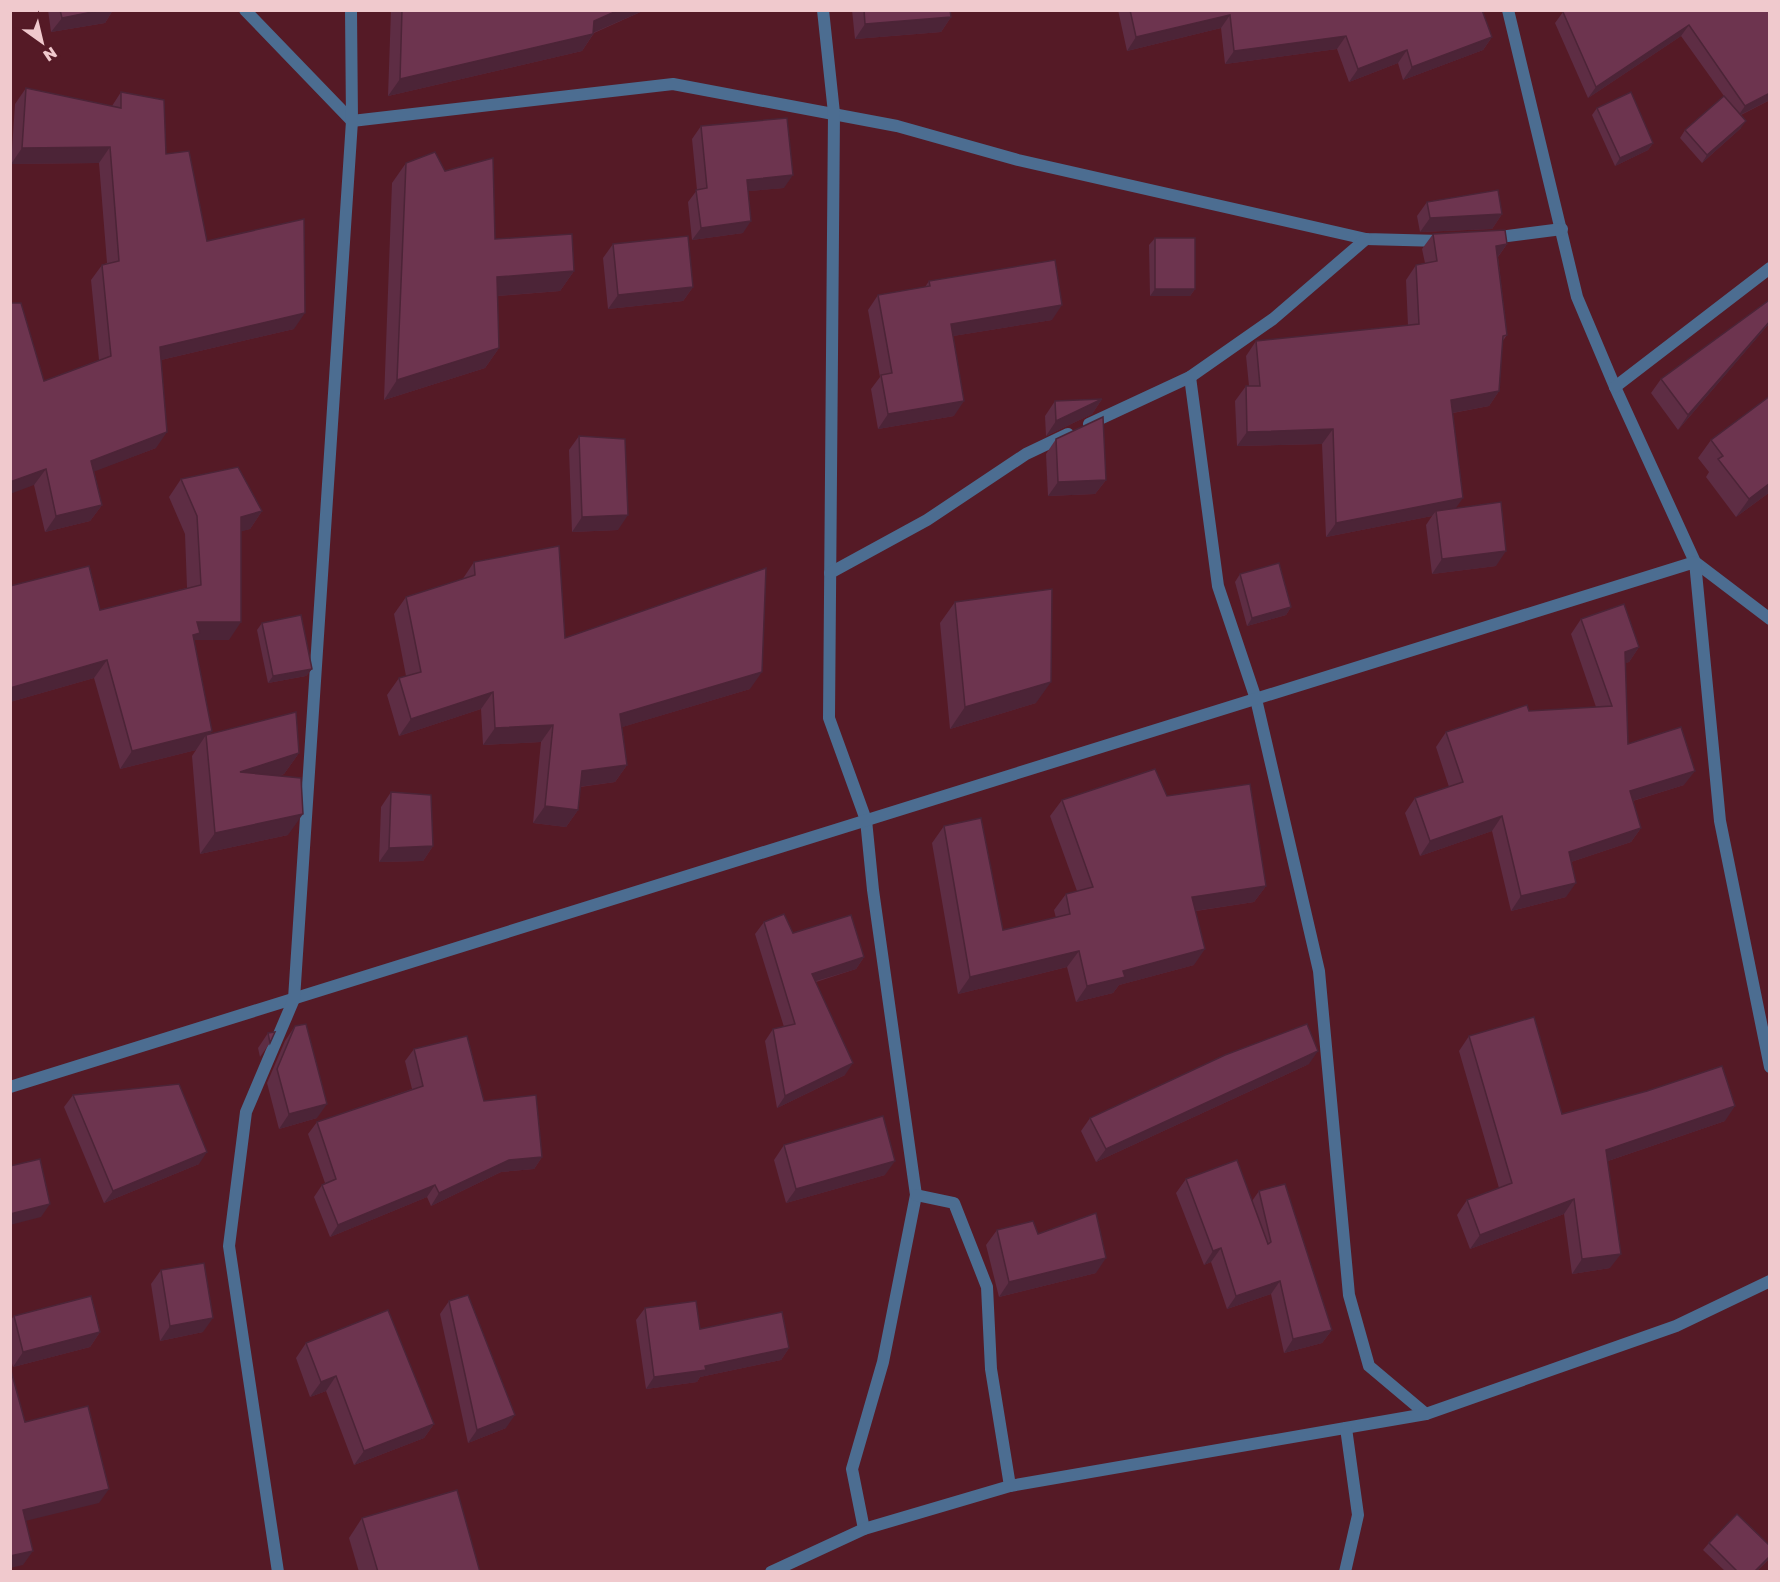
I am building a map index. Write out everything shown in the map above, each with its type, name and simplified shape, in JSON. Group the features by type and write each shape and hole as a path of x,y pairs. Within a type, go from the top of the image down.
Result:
{"street":[{"path":"245,10 352,121"},
{"path":"278,1572 229,1245 246,1112 294,999 352,121 351,10"},
{"path":"823,10 834,113 829,718 866,820 873,890 916,1195 882,1362 852,1469 864,1529"},
{"path":"1508,10 1577,297 1615,387 1695,562 1720,821 1770,1067"},
{"path":"352,121 673,84 897,126 1018,160 1366,239 1422,243 1457,241"},
{"path":"1480,240 1562,229"},
{"path":"830,573 927,520 1026,454 1190,376 1273,319 1366,239"},
{"path":"1615,387 1770,267"},
{"path":"1190,376 1218,586 1256,699 1319,971 1349,1295 1369,1366 1426,1414"},
{"path":"10,1087 1695,562"},
{"path":"1695,562 1770,619"},
{"path":"916,1195 954,1203 987,1287 990,1369 1010,1486"},
{"path":"771,1572 864,1529 1010,1486 1426,1414 1676,1326 1770,1281"},
{"path":"1345,1572 1358,1515 1346,1428"}],"building":[{"path":"60,10 102,10 62,18"},
{"path":"402,10 619,10 594,21 593,34 400,79"},
{"path":"864,10 950,10 951,17 865,24"},
{"path":"1130,10 1482,10 1492,37 1412,67 1407,50 1358,69 1346,36 1234,51 1230,15 1136,37"},
{"path":"1566,10 1770,10 1770,93 1745,106 1689,25 1596,87 1563,12"},
{"path":"26,88 121,108 121,92 164,100 166,154 189,151 207,241 304,219 305,313 160,347 167,432 91,461 102,505 56,516 46,469 10,482 10,303 21,303 44,381 111,356 102,265 119,261 110,147 22,148"},
{"path":"1631,92 1653,143 1620,158 1597,108"},
{"path":"1724,96 1746,121 1707,155 1685,130"},
{"path":"787,118 793,175 747,180 751,221 701,228 696,190 707,188 701,126"},
{"path":"435,152 445,171 493,158 495,239 572,234 574,271 497,277 499,348 397,380 406,163"},
{"path":"1498,190 1502,214 1430,218 1427,202"},
{"path":"1505,230 1507,244 1496,246 1507,335 1503,336 1499,391 1451,400 1463,498 1336,523 1333,429 1247,432 1246,386 1260,386 1256,341 1419,324 1416,265 1437,261 1433,234"},
{"path":"688,236 693,287 618,295 613,244"},
{"path":"1155,238 1195,238 1195,289 1155,289"},
{"path":"1055,260 1062,305 951,324 964,401 888,414 881,375 892,373 878,295 930,286 929,281"},
{"path":"1768,301 1770,321 1688,415 1661,379"},
{"path":"1770,396 1770,483 1749,499 1718,459 1723,456 1711,440"},
{"path":"1102,399 1056,421 1055,401"},
{"path":"1103,417 1106,480 1058,482 1056,439"},
{"path":"579,436 625,439 628,515 582,517"},
{"path":"238,467 262,511 241,517 241,622 197,622 200,633 193,635 212,731 132,751 107,660 10,688 10,586 89,566 100,610 201,585 197,516 181,479"},
{"path":"1501,502 1506,551 1442,559 1436,511"},
{"path":"559,546 565,638 766,568 762,672 620,714 627,765 582,771 578,810 545,806 553,725 495,728 493,692 411,719 399,678 421,672 406,597 475,575 474,562"},
{"path":"1279,563 1291,607 1252,618 1240,574"},
{"path":"1052,589 1051,682 965,707 955,602"},
{"path":"1624,604 1639,647 1625,652 1628,744 1681,727 1695,771 1630,791 1641,828 1569,852 1576,883 1521,896 1502,816 1430,841 1415,798 1463,782 1446,732 1527,705 1529,711 1612,706 1581,619"},
{"path":"301,615 312,669 273,676 262,623"},
{"path":"296,712 299,753 240,772 301,778 303,814 215,833 206,735"},
{"path":"1155,769 1167,796 1250,784 1266,886 1192,897 1205,949 1123,971 1125,977 1087,986 1079,951 970,977 944,826 981,818 1003,930 1070,914 1066,894 1093,887 1062,800"},
{"path":"391,792 431,795 433,846 389,848"},
{"path":"784,914 793,933 851,915 864,957 812,974 853,1063 785,1096 773,1029 795,1024 764,922"},
{"path":"1534,1017 1562,1114 1647,1091 1722,1066 1735,1106 1606,1150 1621,1254 1582,1259 1574,1199 1480,1235 1467,1200 1512,1183 1469,1036"},
{"path":"306,1024 327,1104 289,1114 277,1069 295,1026"},
{"path":"1307,1024 1318,1051 1106,1149 1090,1118 1225,1055"},
{"path":"275,1032 270,1043 268,1033"},
{"path":"467,1036 484,1101 536,1095 542,1157 509,1160 439,1193 435,1185 338,1225 322,1185 336,1179 317,1122 423,1086 414,1049"},
{"path":"179,1084 207,1152 113,1191 73,1095"},
{"path":"883,1116 895,1161 796,1189 784,1145"},
{"path":"40,1159 50,1204 10,1214 10,1166"},
{"path":"1237,1160 1268,1244 1271,1242 1259,1191 1285,1184 1332,1330 1293,1339 1280,1281 1236,1296 1221,1248 1213,1251 1186,1179"},
{"path":"1096,1213 1106,1258 1009,1282 997,1230 1033,1221 1038,1234"},
{"path":"204,1263 213,1318 170,1326 161,1270"},
{"path":"468,1295 515,1415 477,1430 449,1301"},
{"path":"91,1296 100,1332 23,1352 14,1316"},
{"path":"696,1301 700,1329 782,1312 789,1348 705,1366 706,1370 654,1377 645,1308"},
{"path":"388,1310 434,1424 364,1451 336,1376 321,1382 306,1343"},
{"path":"10,1367 25,1422 88,1406 109,1489 23,1510 33,1551 10,1556"},
{"path":"457,1490 480,1572 378,1572 362,1518"},
{"path":"1737,1514 1770,1546 1770,1556 1754,1572 1738,1572 1709,1543"}]}
